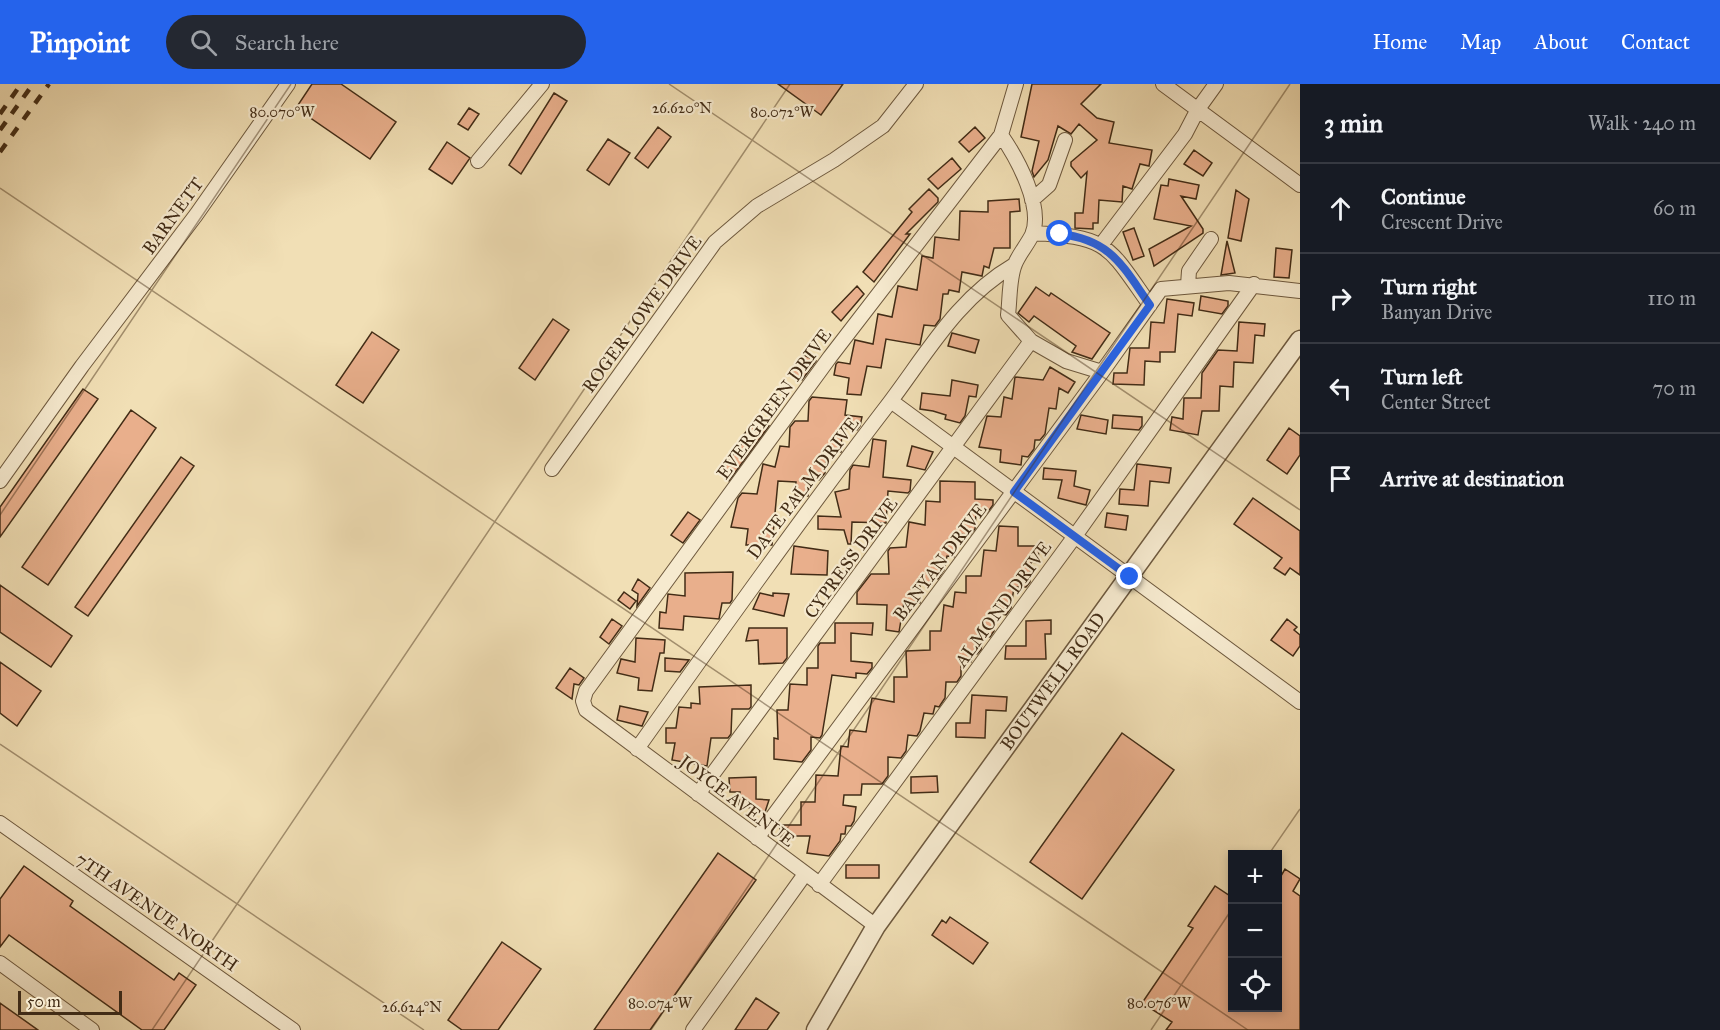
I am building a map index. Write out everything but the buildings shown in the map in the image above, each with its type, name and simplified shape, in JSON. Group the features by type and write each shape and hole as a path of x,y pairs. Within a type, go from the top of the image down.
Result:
{"street":[{"name":"BARNETT","path":"0,482 82,366 183,233 288,84"},
{"path":"478,161 542,84"},
{"name":"ROGER LOWE DRIVE","path":"552,470 715,242 757,206 834,160 883,126 916,84"},
{"path":"1016,84 1001,135 1019,165 1032,200 1033,233 1014,265 1008,315 1031,341 1066,361 1102,372"},
{"path":"1163,84 1300,185"},
{"path":"1101,245 1185,134 1198,109 1216,84"},
{"name":"EVERGREEN DRIVE","path":"583,701 586,691 830,357 1001,135"},
{"path":"1032,200 1049,185 1065,140"},
{"path":"1033,233 1071,235 1101,245 1127,268 1150,305"},
{"path":"1211,239 1189,271 1188,285 1254,284 1300,291"},
{"name":"DATE PALM DRIVE","path":"637,749 807,510 891,401 939,332 982,285 1014,265"},
{"name":"ALMOND DRIVE","path":"819,885 1075,536 1254,284"},
{"name":"BANYAN DRIVE","path":"757,838 1014,492 1161,288 1188,285"},
{"name":"BOUTWELL ROAD","path":"816,1030 876,926 1300,340"},
{"name":"CYPRESS DRIVE","path":"699,794 1031,341"},
{"path":"891,401 1300,702"},
{"name":"JOYCE AVENUE","path":"583,701 586,710 876,926"},
{"name":"7TH AVENUE NORTH","path":"0,823 293,1030"},
{"path":"693,1030 805,874"},
{"path":"0,963 92,1030"}],"railway":[{"path":"0,114 21,84"},
{"path":"0,130 33,84"},
{"path":"0,152 49,84"}],"route":[{"path":"1060,234 1081,237 1101,245 1127,268 1150,305 1014,492 1130,577"}]}
